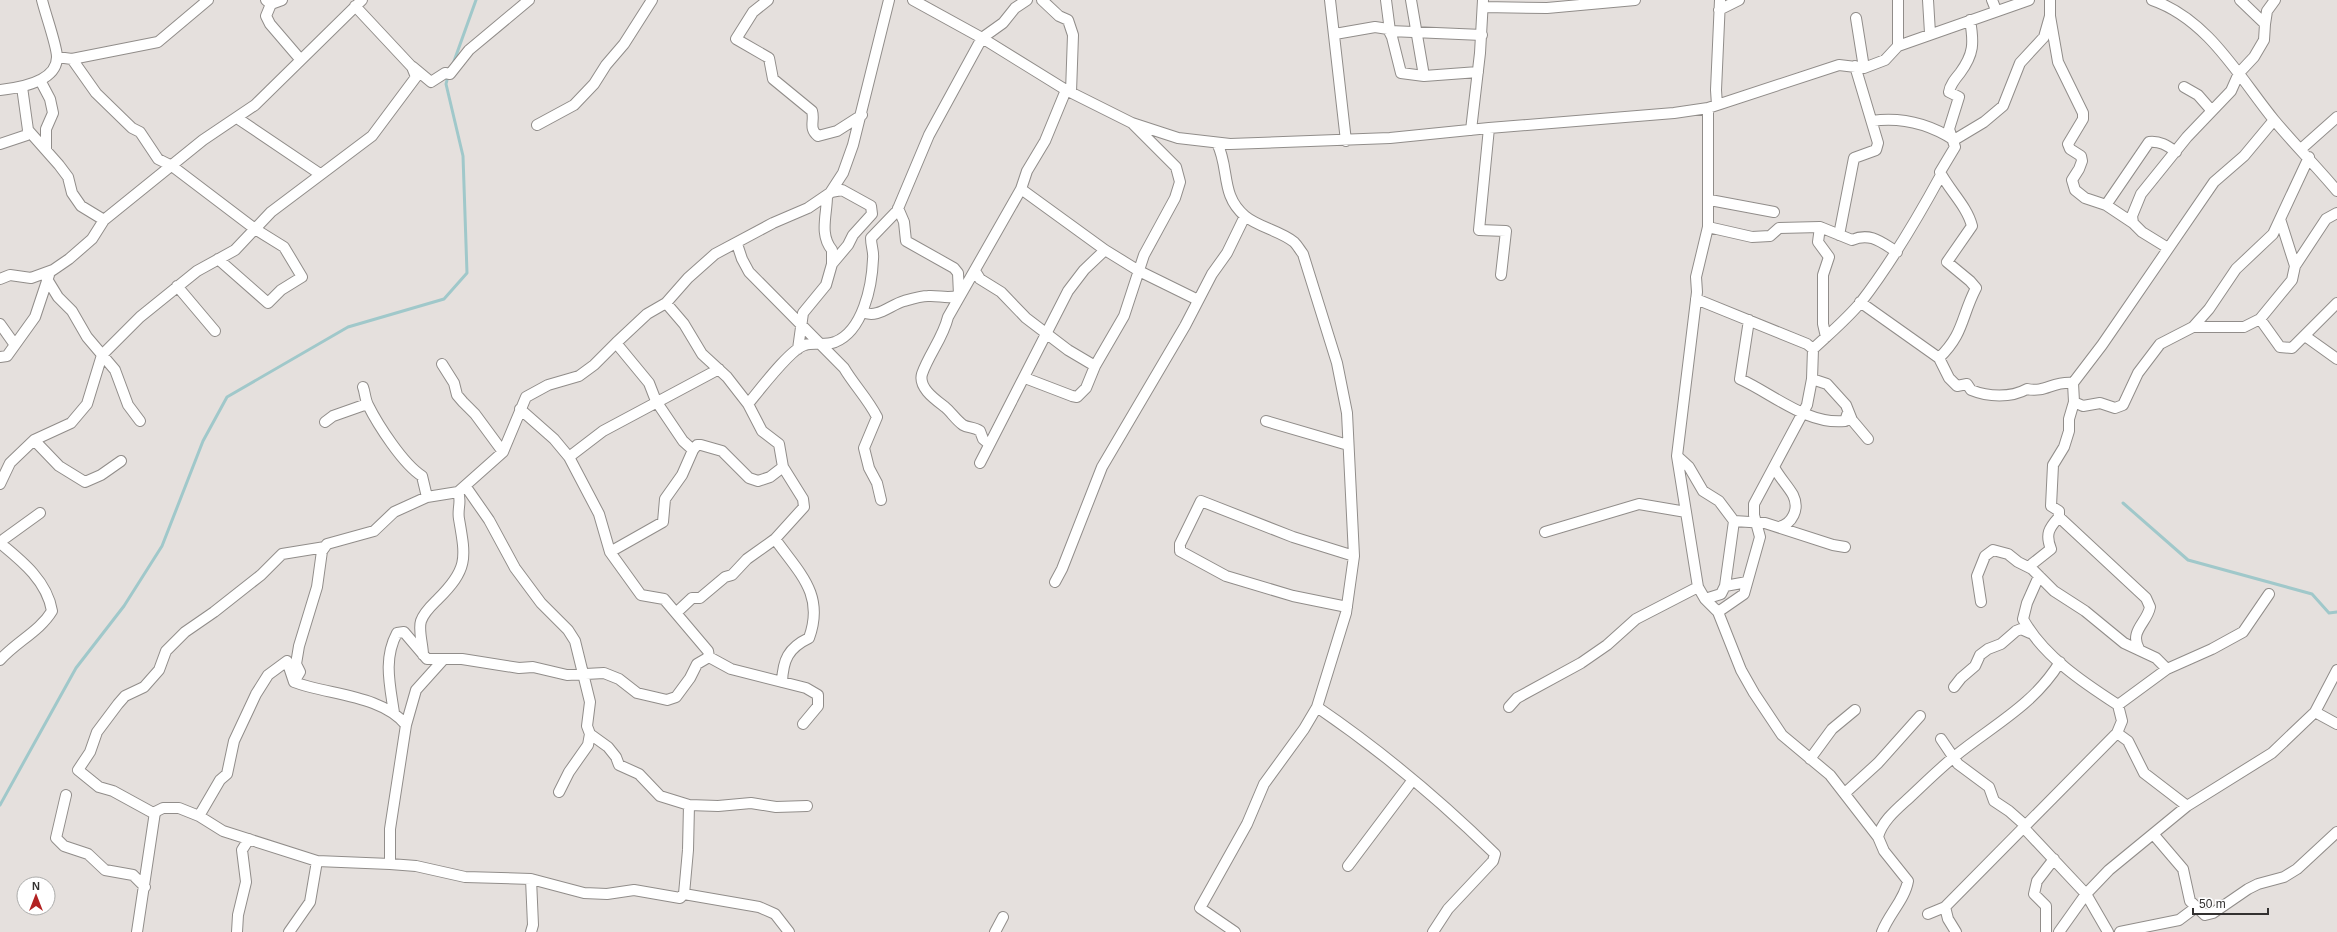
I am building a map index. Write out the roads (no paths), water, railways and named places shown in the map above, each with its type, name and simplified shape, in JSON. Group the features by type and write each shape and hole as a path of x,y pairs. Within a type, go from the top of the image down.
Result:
{"street":[{"path":"0,90 22,87 40,80 52,70 57,57 42,0"},
{"path":"57,57 72,59 136,45 158,42 208,0"},
{"path":"282,0 268,2 266,16 300,59"},
{"path":"0,279 10,275 31,278 50,274 92,239 104,220 203,140 255,105 358,3 412,67 432,82 444,73 450,74 469,50 530,0"},
{"path":"537,125 574,105 594,84 606,65 624,44 652,0"},
{"path":"768,0 753,12 736,39 769,58 773,79 812,111 814,117 811,124 813,133 818,136 836,131 862,115"},
{"path":"798,349 803,313 826,285 832,264 832,250 827,244 824,233 829,194 843,173 862,115 889,0"},
{"path":"913,0 982,38 1069,91 1132,123 1178,138 1217,143 1346,141 1674,113 1713,106 1839,65 1860,67 1886,60 1898,46 1930,33 2029,0"},
{"path":"832,264 856,238 873,234 893,217 929,134 982,38 1003,23 1015,8 1027,0"},
{"path":"989,444 982,439 980,431 974,427 964,426 945,407 936,402 922,384 922,375 959,296 975,271 1021,189 1027,171 1045,141 1069,91 1073,35 1068,20 1059,16 1042,0"},
{"path":"1330,0 1346,141"},
{"path":"1386,0 1390,31 1401,73 1424,76 1478,72"},
{"path":"1411,0 1424,76"},
{"path":"1471,130 1482,35 1483,3 1547,8 1635,0"},
{"path":"1739,0 1719,5 1708,228 1696,277 1696,299 1677,456 1698,587 1705,599 1718,612 1742,670 1754,693 1782,735 1830,776 1845,793 1878,837 1884,851 1908,881 1906,892 1900,898 1882,932"},
{"path":"1898,0 1898,46"},
{"path":"1928,0 1930,33"},
{"path":"1992,0 1996,10"},
{"path":"2050,0 2050,16 2058,62 2083,113 2083,119 2068,144 2070,149 2081,156 2082,161 2072,180 2074,190 2085,198 2106,205 2133,223 2142,232 2168,248"},
{"path":"2152,0 2164,4 2201,30 2239,73 2274,120 2337,191"},
{"path":"2240,0 2265,24"},
{"path":"2133,223 2132,216 2141,194 2176,152 2231,91 2239,73 2254,57 2264,40 2267,11 2275,0"},
{"path":"1954,140 1984,122 2003,106 2020,63 2044,37 2050,16"},
{"path":"1839,235 1854,158 1876,150 1878,143 1860,67 1856,18"},
{"path":"1718,612 1744,594 1760,538 1761,523 1754,515 1756,500 1803,413 1812,379 1813,349 1860,302 1897,252 1941,175 1940,172 1955,147 1954,140 1949,129 1959,98 1949,92 1949,88 1964,68 1974,43 1970,20"},
{"path":"1335,34 1375,27 1390,31 1482,35"},
{"path":"72,59 96,93 132,128 140,132 158,159 172,166 255,230 284,247 302,277 281,290 268,303 218,259"},
{"path":"0,484 10,463 34,440 71,423 87,404 102,354 140,317 197,271 235,250 271,212 372,136 416,77 412,67"},
{"path":"40,80 50,99 53,113 46,129 46,149"},
{"path":"0,144 27,135 28,130 22,87"},
{"path":"2184,87 2198,95 2212,111"},
{"path":"2301,149 2337,117"},
{"path":"237,118 320,174"},
{"path":"1872,122 1889,119 1916,123 1954,140"},
{"path":"1928,914 1945,908 2117,733 2122,721 2118,705 2060,662 2030,633 2023,619 2036,572 2032,564 2051,549 2047,539 2048,528 2059,517 2059,511 2051,506 2053,488 2051,482 2053,465 2064,447 2069,431 2069,418 2074,402 2073,383 2214,182 2244,156 2274,120"},
{"path":"1025,378 1077,396 1086,388 1096,366 1124,316 1144,255 1175,198 1180,182 1176,167 1132,123"},
{"path":"1489,128 1479,230 1506,232 1501,275"},
{"path":"28,130 46,149 68,177 72,193 81,206 104,220"},
{"path":"2106,205 2149,142 2168,145 2176,152"},
{"path":"1217,143 1222,154 1227,193 1245,216 1294,242 1302,254 1337,363 1347,413 1354,556 1347,607 1333,660 1317,707 1304,730 1264,784 1247,824 1200,908 1235,932"},
{"path":"2074,402 2083,406 2100,403 2115,408 2123,405 2138,372 2160,344 2193,327 2209,309 2236,269 2273,234 2308,157"},
{"path":"1939,358 1952,345 1964,321 1970,300 1976,288 1970,281 1947,262 1972,226 1970,217 1948,188 1941,175"},
{"path":"1021,189 1105,250 1139,271 1198,300"},
{"path":"294,682 300,672 296,664 298,646 317,587 322,551 327,544 336,540 365,535 374,531 394,512 427,497 462,489 503,452 526,397 535,390 579,376 594,365 648,314 666,303 688,278 715,254 738,244 773,223 808,208 829,194 842,190 871,206 873,210 872,214 853,235 848,245"},
{"path":"1710,200 1774,212"},
{"path":"898,208 904,222 906,241 954,268 958,273 959,296"},
{"path":"2193,327 2244,327 2260,319 2292,280 2295,266 2326,219 2337,213"},
{"path":"1055,582 1062,569 1102,467 1212,274 1227,253 1245,216"},
{"path":"2280,219 2295,266"},
{"path":"1708,228 1752,237 1770,236 1779,228 1820,227 1852,240 1862,236 1873,238 1897,252"},
{"path":"1820,227 1818,242 1829,257 1823,275 1822,324 1826,337"},
{"path":"748,404 778,368 798,349 805,345 820,345 836,342 846,335 858,323 863,312 873,259 871,244 873,234"},
{"path":"738,244 742,259 749,272 801,327 844,368 851,381 869,401 877,417 864,448 869,468 877,483 881,500"},
{"path":"980,463 1068,292 1084,270 1105,250"},
{"path":"975,271 980,279 1001,292 1026,318 1068,350 1096,366"},
{"path":"0,357 7,356 35,317 50,274"},
{"path":"50,274 58,298 72,311 87,338 115,370 128,406 140,421"},
{"path":"178,286 215,331"},
{"path":"863,312 867,314 884,312 894,304 926,296 952,298 959,296"},
{"path":"1696,299 1807,344 1813,349"},
{"path":"1860,302 1939,358 1949,378 1957,386 1967,384 1971,390 1989,395 2023,393 2027,389 2037,391 2058,382 2073,383"},
{"path":"666,303 684,324 702,354 719,369 748,404 762,431 779,444 783,468 803,499 804,507 775,539 747,560 732,575 725,577 700,598 692,598 676,613"},
{"path":"2260,319 2280,347 2292,348 2337,303"},
{"path":"1749,320 1740,379 1803,413 1838,422 1846,421 1848,412"},
{"path":"0,324 14,345"},
{"path":"2305,336 2337,359"},
{"path":"616,343 649,384 656,401 683,441 693,450"},
{"path":"442,364 454,383 457,394 462,402 475,414 503,452"},
{"path":"569,457 603,431 656,401 719,369"},
{"path":"1812,379 1827,384 1846,405 1852,420 1868,439"},
{"path":"363,387 367,404 392,442 414,472 422,476 427,497"},
{"path":"325,422 333,416 367,404"},
{"path":"520,409 554,439 569,457 599,514 610,552 641,595 664,599 708,651 709,657"},
{"path":"1266,421 1348,445"},
{"path":"34,440 59,466 84,482 101,475 121,461"},
{"path":"610,552 663,522 665,499 682,475 693,450 697,445 722,451 749,478 758,481 770,477 783,468"},
{"path":"1677,456 1689,468 1703,491 1719,501 1734,521 1725,586 1721,594 1705,599"},
{"path":"1774,467 1794,500 1793,518 1790,523 1779,527"},
{"path":"423,655 421,622 428,610 453,584 463,566 463,542 458,513 462,489"},
{"path":"462,489 489,520 514,568 541,604 568,630 579,649 580,660 590,702 586,726 590,734 608,746 616,757 619,765 639,774 660,796 689,805 718,806 752,803 776,807 807,806"},
{"path":"1347,607 1294,596 1226,576 1180,550 1180,544 1201,501 1293,537 1354,556"},
{"path":"1545,532 1639,504 1686,512"},
{"path":"0,660 10,648 46,620 52,611 50,597 40,582 22,561 1,541 40,513"},
{"path":"2059,517 2146,598 2150,607 2149,613 2136,631 2136,643 2139,649"},
{"path":"1734,521 1761,523 1779,527 1833,545 1845,547"},
{"path":"775,539 812,592 815,606 814,626 809,638 798,644 783,664 782,682"},
{"path":"154,814 113,791 99,787 78,770 90,752 97,732 125,696 144,687 154,676 159,670 166,651 185,632 214,612 261,574 282,554 325,547"},
{"path":"1981,602 1977,576 1990,551 2008,554 2036,572 2054,591 2085,611 2124,643 2156,658 2167,669"},
{"path":"1725,586 1747,582"},
{"path":"1509,707 1517,698 1581,663 1607,645 1636,619 1698,587"},
{"path":"2118,705 2167,669 2212,649 2243,632 2269,594"},
{"path":"1954,688 1961,678 1975,666 1980,655 1988,649 2001,644 2016,631 2021,629 2030,633"},
{"path":"394,713 387,668 392,642 397,633 404,632 427,658 443,660 462,659 519,668 533,667 567,675 604,673 619,679 637,693 667,700 676,697 690,678 697,664 709,657"},
{"path":"709,657 731,669 806,688 818,695 818,706 803,724"},
{"path":"390,864 390,829 406,725 416,690 443,660"},
{"path":"567,675 576,668 580,660"},
{"path":"199,816 220,780 227,774 228,762 234,741 256,694 268,675 288,661 294,682"},
{"path":"1878,837 1880,829 1896,810 1954,757 2004,721 2030,699 2050,678 2060,662"},
{"path":"2059,932 2086,894 2109,870 2188,806 2272,753 2315,712 2337,670"},
{"path":"294,682 376,704 394,713 406,725"},
{"path":"376,704 388,694 391,688"},
{"path":"1317,707 1358,735 1470,829 1495,854 1493,861 1448,909 1433,932"},
{"path":"1810,759 1832,729 1855,710"},
{"path":"2315,712 2337,724"},
{"path":"1845,793 1878,763 1920,716"},
{"path":"2117,733 2128,741 2144,773 2188,806"},
{"path":"559,792 569,772 588,745 590,734"},
{"path":"1941,739 1958,764 1989,787 1994,802 2009,811 2086,894 2108,932"},
{"path":"1348,866 1412,781"},
{"path":"66,796 56,838 64,846 88,854 105,870 133,875 145,887"},
{"path":"137,932 145,887 154,814 163,808 179,808 199,816 223,831 317,861 416,866 465,877 530,879 584,893 606,894 634,890 680,898 684,894 688,850 689,805"},
{"path":"2154,835 2183,869 2190,901 2195,908 2205,915 2213,913 2258,884 2284,877 2297,869 2337,832"},
{"path":"237,932 238,915 246,882 242,850 250,840"},
{"path":"2046,932 2046,906 2034,894 2037,881 2054,859"},
{"path":"289,932 310,902 317,861"},
{"path":"530,879 533,925 531,932"},
{"path":"684,894 759,908 775,914 789,932"},
{"path":"1945,908 1948,919 1956,932"},
{"path":"2120,932 2179,920 2195,908"},
{"path":"995,932 1003,917"}],"waterway":[{"path":"453,64 476,0"},
{"path":"0,805 76,668 124,606 162,546 203,441 227,397 348,327 444,299 467,273 463,156 446,84 448,76"},
{"path":"2123,503 2188,560 2312,594 2329,613 2337,612"}]}
